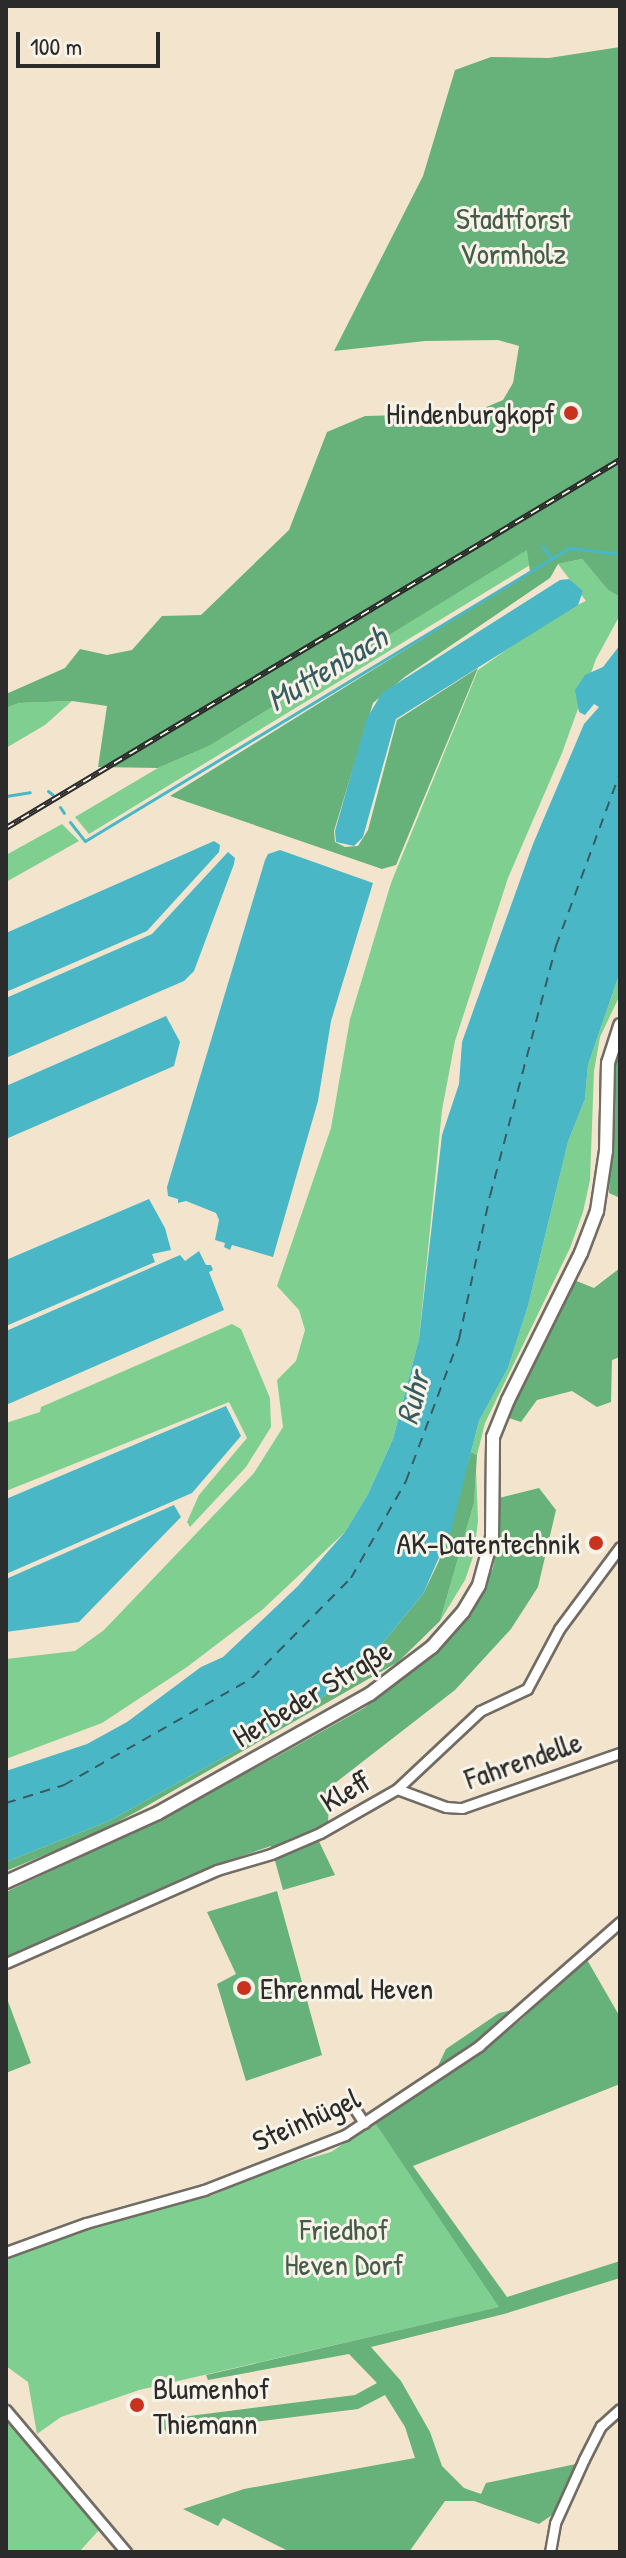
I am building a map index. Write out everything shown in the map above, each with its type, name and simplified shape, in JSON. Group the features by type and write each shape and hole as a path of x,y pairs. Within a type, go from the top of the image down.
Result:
{"main road":[{"name":"Herbeder Straße","path":"6,1882 158,1813 370,1694 432,1647 463,1612 479,1585 492,1537 493,1437 508,1400 581,1253 597,1211 606,1151 607,1075 620,1025"}],"street":[{"name":"Kleff","path":"6,1963 217,1870 271,1854 320,1833 397,1789 480,1711 527,1689 559,1629 620,1547"},
{"name":"Fahrendelle","path":"397,1789 446,1807 462,1808 620,1753"},
{"name":"Steinhügel","path":"6,2252 86,2223 204,2190 345,2135 479,2046 620,1922"},
{"path":"351,2103 364,2123"},
{"path":"550,2552 555,2523 584,2459 601,2426 620,2409"},
{"path":"6,2410 126,2552"}],"green space":[{"name":"Stadtforst Vormholz","path":"620,47 620,597 608,590 582,559 558,564 550,578 406,676 373,703 334,831 335,842 345,847 358,846 368,830 397,720 478,668 396,865 382,869 170,796 530,572 527,550 209,746 158,768 98,767 107,706 72,701 19,703 6,708 6,694 65,668 80,649 107,655 132,650 162,616 201,615 289,530 327,432 365,416 472,413 503,400 513,383 519,346 498,340 425,341 334,351 423,176 455,70 491,57 549,58"},
{"path":"528,549 530,565 89,834 75,817 158,768 209,746"},
{"path":"582,559 608,590 620,597 620,615 596,659 562,753 508,878 455,1041 442,1110 419,1339 393,1439 368,1494 345,1532 262,1610 187,1667 102,1723 6,1759 6,1659 75,1651 104,1630 254,1473 283,1427 277,1380 296,1361 305,1330 299,1310 277,1286 331,1128 350,1019 391,883 478,670 555,615 586,601 558,564"},
{"path":"72,701 45,725 6,748 6,708 19,703"},
{"path":"62,824 79,841 6,882 6,855"},
{"path":"620,972 620,995 600,1037 594,1071 590,1180 583,1212 570,1248 485,1423 477,1455 471,1452 479,1421 508,1368 528,1306 568,1142 585,1099 588,1065"},
{"path":"620,1045 620,1198 609,1193 613,1077"},
{"path":"620,1268 620,1357 612,1360 611,1402 597,1407 572,1391 537,1400 521,1422 506,1417 574,1280 594,1288"},
{"path":"232,1324 241,1329 270,1398 271,1427 246,1467 190,1527 187,1522 199,1495 247,1438 229,1402 6,1491 6,1423 40,1412 41,1407"},
{"path":"471,1452 477,1455 474,1503 440,1621 398,1662 93,1835 6,1871 6,1862 109,1821 304,1713 376,1651 423,1594 439,1561"},
{"path":"476,1469 478,1521 474,1554 465,1580 440,1621 474,1503"},
{"path":"539,1488 556,1510 538,1587 511,1629 455,1690 330,1787 328,1822 314,1831 335,1875 283,1890 271,1846 216,1865 6,1959 6,1892 149,1825 276,1757 364,1708 424,1663 470,1617 493,1568 500,1527 499,1498"},
{"path":"277,1891 322,2055 246,2081 217,1984 236,1974 207,1912"},
{"path":"586,1958 620,2017 620,2084 413,2166 507,2297 620,2261 620,2278 504,2314 371,2347 401,2381 430,2432 442,2466 464,2488 481,2494 486,2483 576,2464 555,2513 539,2524 474,2501 445,2501 409,2552 290,2552 223,2518 218,2526 183,2509 244,2489 415,2458 405,2427 385,2395 358,2409 167,2433 158,2420 355,2395 377,2383 349,2354 208,2380 206,2375 499,2307 375,2123 482,2051 521,2020"},
{"path":"6,1996 31,2063 6,2073"},
{"path":"517,2009 435,2072 446,2049 499,2013"},
{"name":"Friedhof Heven Dorf","path":"375,2123 500,2307 139,2390 61,2417 37,2434 28,2382 6,2366 6,2259 83,2230 213,2195 270,2170 331,2152"},
{"path":"11,2423 99,2530 79,2552 6,2552 6,2425"}],"water":[{"path":"569,579 583,591 578,605 396,719 363,837 354,846 336,842 335,831 367,718 382,693 560,580"},
{"name":"Ruhr","path":"620,645 620,972 588,1065 585,1099 568,1142 528,1306 508,1368 479,1421 451,1530 423,1594 376,1651 304,1713 109,1821 6,1862 6,1771 87,1744 127,1722 201,1667 223,1657 298,1586 345,1532 368,1494 393,1439 419,1339 442,1135 459,1084 462,1042 533,844 584,724 599,707 594,704 585,715 579,712 575,690 585,675 603,667"},
{"path":"214,841 220,845 219,852 147,931 6,992 6,933"},
{"path":"280,850 373,883 331,1021 318,1101 273,1257 232,1245 230,1250 224,1247 225,1243 215,1240 219,1220 216,1213 186,1201 178,1203 178,1199 168,1196 167,1187 265,860 268,854"},
{"path":"228,852 235,858 234,864 194,971 184,981 6,1058 6,998 152,934"},
{"path":"166,1016 180,1042 174,1066 6,1139 6,1086"},
{"path":"149,1199 165,1228 171,1250 152,1254 155,1262 6,1326 6,1260"},
{"path":"199,1251 206,1265 211,1265 213,1270 209,1272 224,1310 6,1405 6,1331 180,1255 185,1261"},
{"path":"226,1406 241,1436 192,1493 6,1574 6,1499"},
{"path":"174,1505 181,1517 79,1622 6,1632 6,1579"}],"waterway":[{"path":"542,546 551,558"},
{"name":"Muttenbach","path":"70,822 85,841 569,548 620,554"},
{"name":"Muttenbach","path":"48,791 53,795"},
{"name":"Muttenbach","path":"6,796 30,792"},
{"name":"Muttenbach","path":"60,807 64,813"}],"ferry route":[{"path":"6,1803 64,1785 252,1678 351,1578 406,1481 459,1339 490,1196 556,946 620,773"}],"railway":[{"path":"6,828 620,460"}],"place":[{"name":"Hindenburgkopf","path":"571,413"},
{"name":"AK-Datentechnik","path":"596,1543"},
{"name":"Ehrenmal Heven","path":"244,1988"},
{"name":"Blumenhof Thiemann","path":"137,2405"}]}
